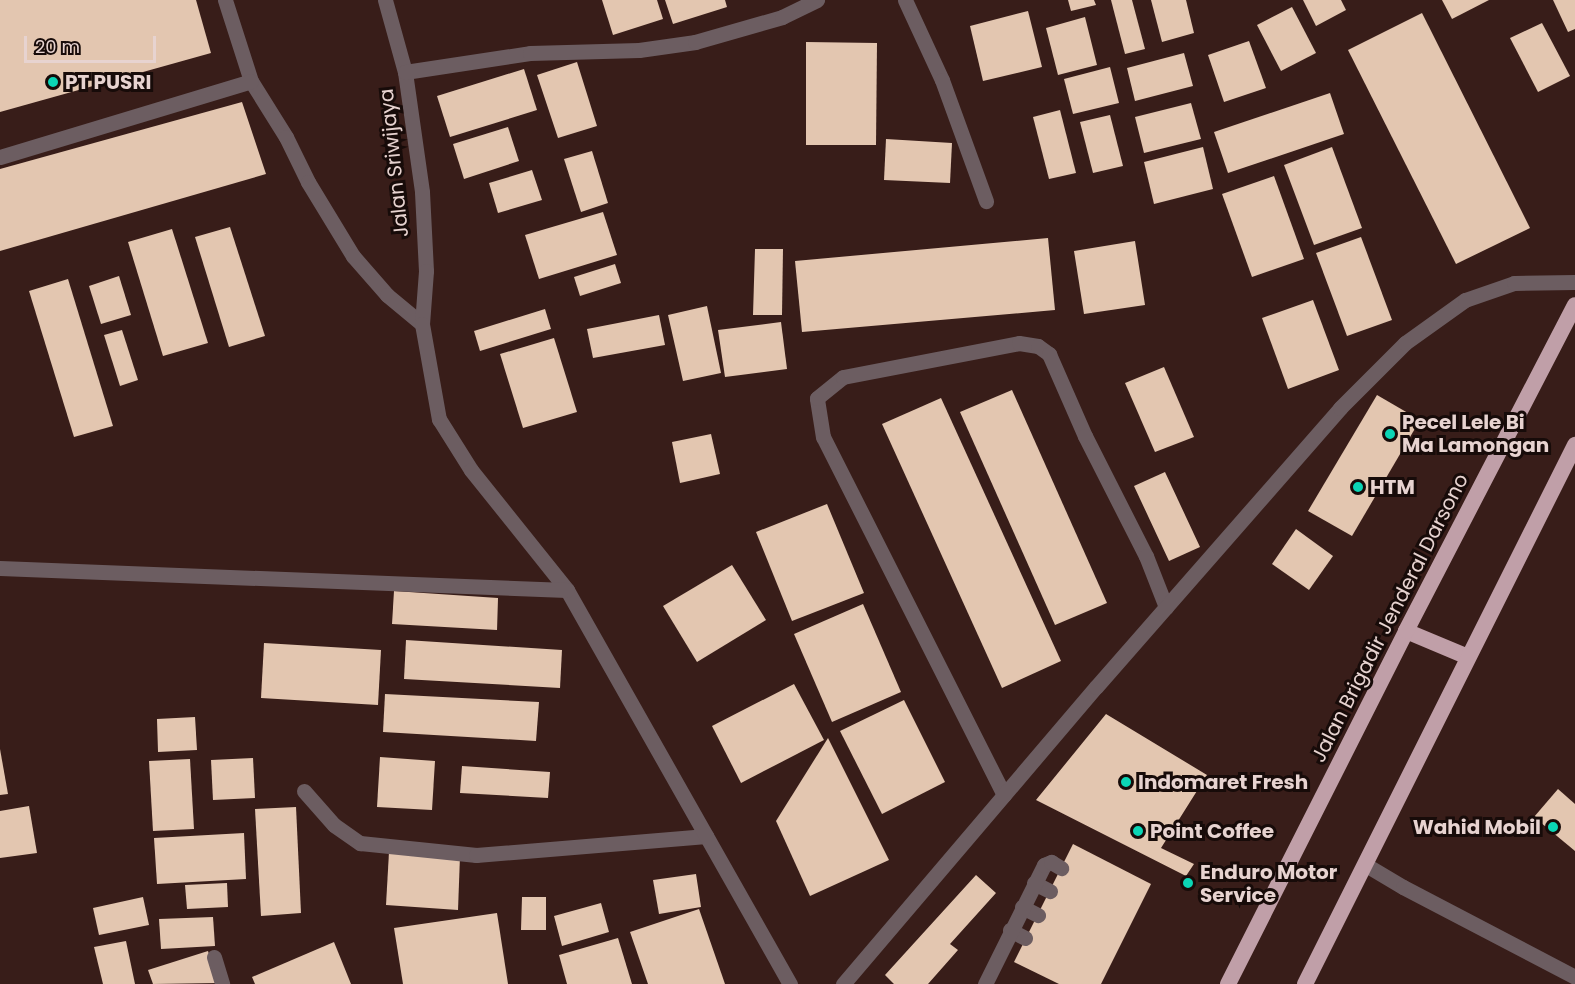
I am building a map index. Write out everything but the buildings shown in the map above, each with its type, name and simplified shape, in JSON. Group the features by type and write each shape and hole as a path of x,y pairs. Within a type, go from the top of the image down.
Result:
{"highway":[{"name":"Jalan Brigadir Jenderal Darsono","path":"1228,984 1406,631 1575,305"},
{"path":"1305,984 1575,445"},
{"path":"1406,631 1468,657"}],"street":[{"path":"225,0 251,81 353,256 387,296 422,324"},
{"name":"Jalan Sriwijaya","path":"385,0 405,72 422,192 426,271 422,324 439,419 471,470 567,590 790,984"},
{"path":"405,72 530,53 639,50 695,42 782,17 817,0"},
{"path":"905,0 942,80 986,201"},
{"path":"0,158 251,81"},
{"path":"843,984 1340,408 1405,343 1465,300 1514,283 1575,282"},
{"path":"1004,795 823,437 817,398 843,377 1019,343 1038,346 1049,354 1085,436 1146,556 1166,607"},
{"path":"0,568 567,590"},
{"path":"304,791 334,825 360,843 476,855 706,836"},
{"path":"985,984 1034,883 1054,865"},
{"path":"1366,865 1403,887 1575,977"},
{"path":"1034,883 1050,891"},
{"path":"1022,907 1038,915"},
{"path":"1010,930 1026,938"},
{"path":"214,957 222,984"}],"place":[{"name":"PT PUSRI","path":"53,82"},
{"name":"Pecel Lele Bi Ma Lamongan","path":"1390,434"},
{"name":"HTM","path":"1358,487"},
{"name":"Indomaret Fresh","path":"1126,782"},
{"name":"Wahid Mobil","path":"1553,827"},
{"name":"Point Coffee","path":"1138,831"},
{"name":"Enduro Motor Service","path":"1188,883"}]}
